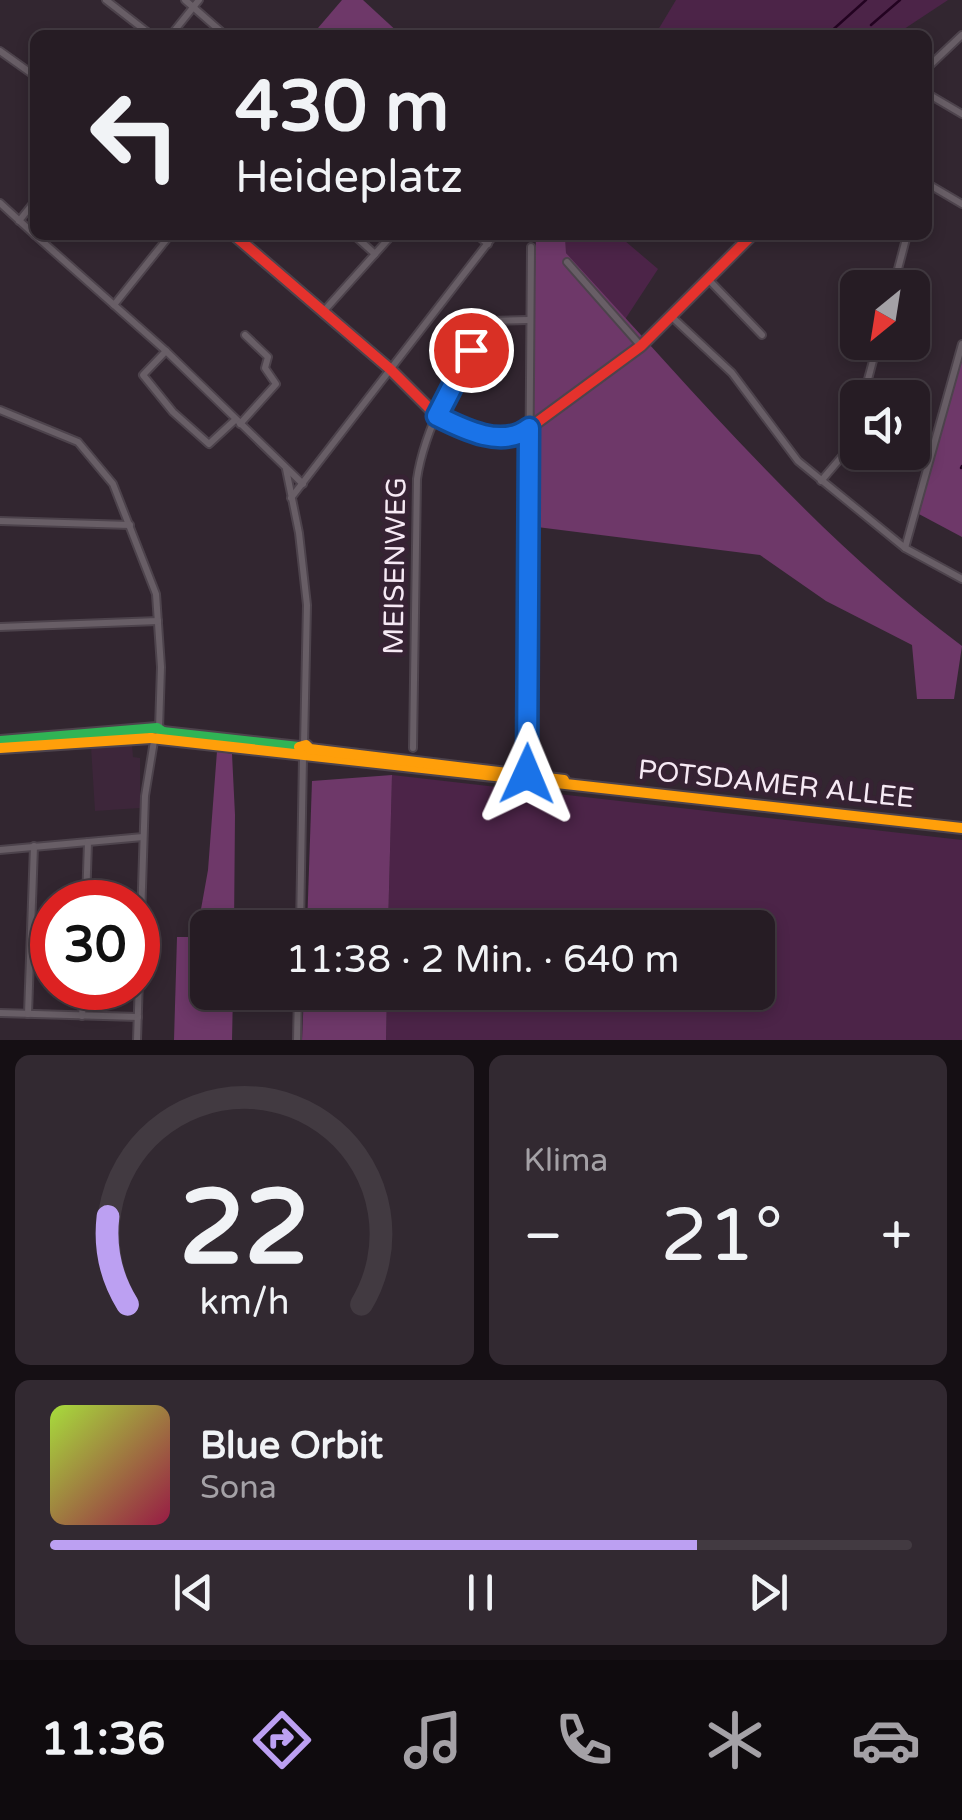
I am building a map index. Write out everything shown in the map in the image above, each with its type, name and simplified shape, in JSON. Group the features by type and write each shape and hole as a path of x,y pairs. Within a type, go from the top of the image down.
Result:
{"street":[{"path":"106,0 145,30"},
{"path":"184,0 218,30"},
{"path":"175,30 199,0"},
{"path":"932,63 962,35"},
{"path":"0,51 30,72"},
{"path":"932,96 962,114"},
{"path":"932,186 962,204"},
{"path":"0,204 30,231"},
{"path":"19,221 30,208"},
{"path":"41,240 166,351 303,484"},
{"path":"114,305 166,240"},
{"path":"240,240 390,369 437,416 478,435 510,436 529,428 641,346 747,240"},
{"path":"360,240 376,254"},
{"path":"323,312 388,240"},
{"path":"483,240 488,244"},
{"path":"292,498 491,240"},
{"path":"898,270 906,240"},
{"path":"526,778 531,247"},
{"path":"566,262 641,346"},
{"path":"708,279 762,335"},
{"path":"672,316 732,373 798,461 905,548 962,578"},
{"name":"MEISENWEG","path":"412,748 417,479 422,453 437,416 487,322 528,320"},
{"path":"166,351 143,375 173,412 205,443 212,443 276,384 265,368 268,357 244,335"},
{"path":"905,548 962,344"},
{"path":"0,410 82,446 113,484 156,594 157,735 148,764 143,837 137,1040"},
{"path":"821,481 840,459"},
{"path":"286,467 308,606 300,910"},
{"path":"0,521 130,524"},
{"path":"0,627 158,621"},
{"name":"POTSDAMER ALLEE","path":"0,744 157,735 962,828"},
{"path":"0,850 143,837"},
{"path":"87,880 88,842"},
{"path":"28,1014 34,846"},
{"path":"82,1010 82,1016"},
{"path":"297,1040 298,1010"},
{"path":"0,1013 138,1017"}],"shaded area":[{"path":"342,0 363,0 396,30 316,30"},
{"path":"676,0 948,0 903,30 658,30"},
{"path":"536,240 565,240 566,253 755,459 855,557 962,646 954,699 917,699 912,645 826,601 760,555 529,526"},
{"path":"565,240 624,240 658,269 622,324 566,253"},
{"path":"962,349 962,537 917,513"},
{"path":"132,745 133,757 140,758 140,808 95,811 91,747"},
{"path":"217,751 232,754 234,910 201,910 208,870"},
{"path":"392,775 962,840 962,1040 386,1040 387,1010 775,1010 775,910 388,910"},
{"path":"392,775 388,910 308,910 312,781"},
{"path":"177,937 190,937 190,1010 233,1010 232,1040 174,1040"},
{"path":"303,1010 387,1010 386,1040 302,1040"}],"waterway":[{"path":"833,30 866,0"},
{"path":"871,25 900,0"}],"traffic: fast":[{"path":"0,741 157,728 163,732"},
{"path":"163,732 299,747"}],"traffic: slow":[{"path":"151,738 962,828"},
{"path":"0,748 151,738"},
{"path":"299,747 564,780"}],"traffic: jam":[{"path":"240,240 390,369 437,416 479,435 510,436 524,432 641,346 747,240"}],"route":[{"path":"471,350 437,416 478,435 519,435 529,428 527,774"}]}
